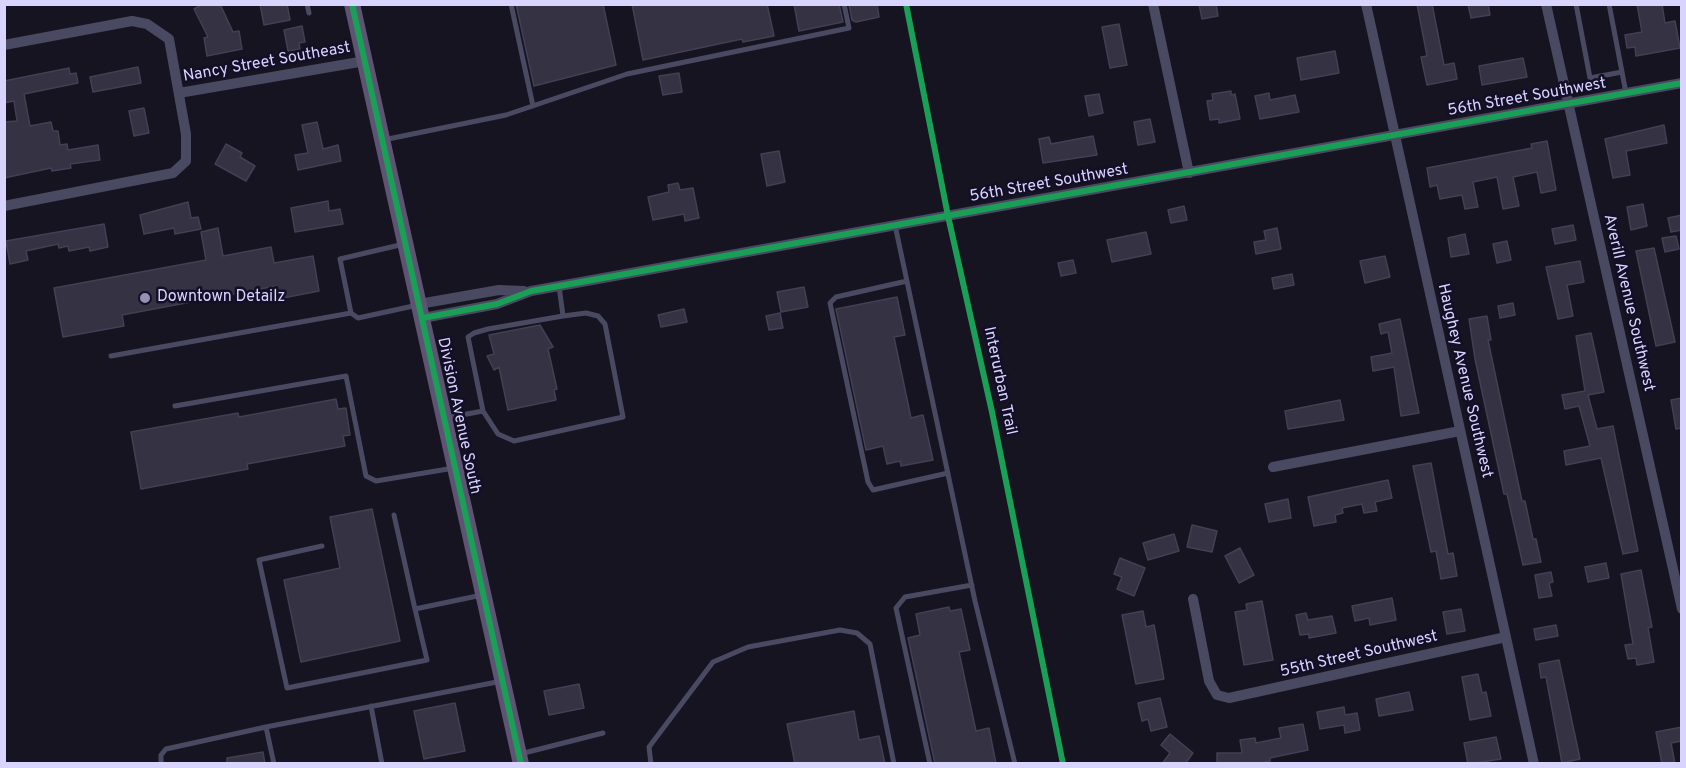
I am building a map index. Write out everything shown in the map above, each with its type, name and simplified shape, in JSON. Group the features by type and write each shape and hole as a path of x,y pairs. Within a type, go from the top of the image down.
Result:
{"main road":[{"name":"Division Avenue South","path":"352,4 520,759"}],"street":[{"path":"1153,4 1189,173"},
{"name":"Haughey Avenue Southwest","path":"1366,4 1534,764"},
{"name":"Averill Avenue Southwest","path":"1549,5 1682,609"},
{"path":"4,45 132,21 147,24 169,39 179,93"},
{"name":"Nancy Street Southeast","path":"4,206 173,173 186,161 186,134 179,93 365,61"},
{"name":"56th Street Southwest","path":"421,311 501,303 531,291 1682,83"},
{"path":"1273,467 1460,431"},
{"name":"55th Street Southwest","path":"1193,599 1208,675 1217,694 1228,698 1506,638"}],"lane":[{"path":"308,4 309,13"},
{"path":"511,4 533,106"},
{"path":"382,140 506,116 627,74 849,28 844,4"},
{"path":"1576,4 1590,78 1622,72"},
{"path":"1609,4 1626,93"},
{"path":"895,225 972,585 1016,764"},
{"path":"406,243 340,259 351,313 358,318 421,311"},
{"path":"907,281 836,297 830,303 868,482 873,490 948,473"},
{"path":"558,286 563,316"},
{"path":"111,356 351,313"},
{"path":"586,313 598,315 605,324 623,417 514,441 498,434 483,411 468,337 488,329 586,313"},
{"path":"175,406 346,376 366,476 376,481 455,467"},
{"path":"444,418 483,411"},
{"path":"322,546 259,560 287,688 427,660 394,514"},
{"path":"930,764 896,608 905,597 972,585"},
{"path":"415,609 483,595"},
{"path":"651,764 649,747 713,662 748,647 840,630 857,633 870,644 894,764"},
{"path":"161,764 161,755 166,748 503,681"},
{"path":"371,706 382,764"},
{"path":"266,727 273,764"},
{"path":"520,759 603,733"}],"building":[{"path":"203,4 220,4 233,32 239,31 242,49 207,56 204,38 208,37 194,9"},
{"path":"260,4 287,4 290,20 264,25"},
{"path":"516,4 603,4 616,65 534,86"},
{"path":"632,4 767,4 774,36 743,42 742,39 643,60"},
{"path":"794,4 839,4 843,22 799,31"},
{"path":"849,4 877,4 879,17 856,22 852,20"},
{"path":"1199,4 1216,4 1218,16 1202,19"},
{"path":"1417,4 1432,4 1444,65 1454,63 1457,79 1427,85 1421,57 1427,56"},
{"path":"1468,4 1488,4 1490,15 1471,18"},
{"path":"1637,4 1662,4 1665,23 1675,21 1680,48 1636,56 1635,47 1627,48 1625,35 1642,32"},
{"path":"1119,24 1127,65 1110,68 1102,27"},
{"path":"302,26 305,42 299,43 300,49 288,51 284,30"},
{"path":"1335,51 1339,73 1301,80 1297,58"},
{"path":"1523,58 1527,77 1482,85 1479,66"},
{"path":"138,67 141,83 93,92 90,77"},
{"path":"69,68 70,74 76,73 78,83 24,94 30,126 51,122 53,131 58,131 60,145 67,144 68,150 98,145 100,160 70,164 71,168 52,171 51,168 4,178 4,122 17,121 14,101 4,103 4,81"},
{"path":"679,73 682,92 663,95 659,76"},
{"path":"1231,91 1231,95 1235,94 1240,119 1219,123 1219,119 1210,120 1207,101 1213,100 1212,94"},
{"path":"1269,93 1270,100 1295,95 1299,112 1260,119 1255,96"},
{"path":"1099,94 1103,113 1089,116 1085,96"},
{"path":"144,108 149,133 134,136 129,111"},
{"path":"1150,119 1155,142 1138,145 1134,122"},
{"path":"317,122 323,149 338,145 341,161 298,170 295,155 308,153 302,125"},
{"path":"1664,125 1667,143 1626,151 1630,175 1613,178 1605,139"},
{"path":"1093,136 1097,155 1043,163 1039,139 1049,137 1051,144"},
{"path":"1547,141 1556,190 1541,193 1537,172 1513,177 1519,206 1503,209 1497,177 1473,182 1478,207 1465,209 1462,195 1440,199 1437,185 1430,187 1427,168 1532,148 1531,144"},
{"path":"226,144 242,153 240,157 255,166 246,181 215,164"},
{"path":"779,151 785,182 767,186 761,154"},
{"path":"678,183 680,190 693,188 699,218 685,221 684,214 653,220 648,197 669,192 668,185"},
{"path":"328,201 329,211 340,209 343,224 295,232 291,208"},
{"path":"188,202 191,218 198,217 201,229 175,234 174,228 144,234 140,215"},
{"path":"1643,204 1647,226 1631,230 1627,207"},
{"path":"1184,206 1187,220 1171,223 1168,210"},
{"path":"1682,215 1682,230 1671,232 1668,218"},
{"path":"104,224 108,247 90,251 89,247 69,251 68,246 59,248 58,244 26,251 28,260 10,264 6,241"},
{"path":"1573,225 1576,240 1555,244 1552,229"},
{"path":"218,228 223,256 271,247 274,263 313,256 319,291 278,299 276,286 122,315 124,326 63,337 54,288 206,260 201,232"},
{"path":"1277,228 1281,249 1256,254 1254,242 1266,240 1264,231"},
{"path":"1146,232 1151,254 1112,262 1107,240"},
{"path":"1465,234 1469,254 1451,257 1448,238"},
{"path":"1676,236 1679,249 1665,252 1662,238"},
{"path":"1507,241 1511,260 1497,263 1493,244"},
{"path":"1654,248 1675,342 1656,346 1636,251"},
{"path":"1385,256 1390,277 1365,283 1360,261"},
{"path":"1073,260 1076,273 1061,276 1058,263"},
{"path":"1580,261 1584,282 1567,285 1573,316 1558,319 1546,267"},
{"path":"1292,274 1294,285 1274,289 1272,278"},
{"path":"804,287 808,307 781,312 777,292"},
{"path":"897,297 905,335 894,337 911,418 923,415 933,460 901,466 900,461 887,464 883,446 866,450 836,309"},
{"path":"1513,303 1515,315 1500,318 1498,306"},
{"path":"684,309 687,322 661,327 658,315"},
{"path":"780,313 783,328 769,330 766,316"},
{"path":"1487,316 1491,340 1488,340 1522,501 1525,501 1533,539 1536,539 1541,562 1523,565 1507,494 1504,494 1475,359 1469,319"},
{"path":"1400,319 1419,413 1401,416 1394,367 1373,371 1371,357 1392,353 1388,332 1381,334 1379,324"},
{"path":"540,325 553,347 548,349 557,389 554,390 556,400 508,410 499,367 494,370 487,356 494,354 489,335"},
{"path":"1591,333 1604,392 1588,395 1597,429 1613,426 1638,551 1623,554 1601,458 1566,465 1564,451 1590,446 1579,406 1565,409 1562,395 1585,391 1576,336"},
{"path":"1682,398 1682,428 1676,429 1671,400"},
{"path":"336,399 338,409 346,408 350,435 343,436 345,446 247,464 248,469 141,489 131,432 238,413 239,417"},
{"path":"1340,400 1344,420 1288,429 1285,411"},
{"path":"1431,463 1448,554 1453,553 1457,576 1441,579 1436,551 1431,552 1413,466"},
{"path":"1388,480 1392,498 1375,502 1377,511 1364,513 1362,504 1342,508 1343,513 1335,515 1336,522 1314,526 1308,497"},
{"path":"1288,499 1291,518 1269,522 1265,504"},
{"path":"372,509 400,641 301,662 284,580 340,568 330,517"},
{"path":"1192,525 1217,531 1212,552 1187,547"},
{"path":"1174,534 1179,551 1148,560 1143,543"},
{"path":"1240,548 1254,575 1239,583 1225,556"},
{"path":"1120,558 1145,568 1134,596 1117,589 1122,577 1114,574"},
{"path":"1606,563 1609,578 1588,582 1585,567"},
{"path":"1641,570 1652,627 1648,628 1654,662 1637,665 1636,658 1628,659 1625,645 1633,644 1621,574"},
{"path":"1551,572 1553,582 1549,583 1552,596 1539,598 1535,575"},
{"path":"1392,598 1396,620 1370,625 1369,618 1355,621 1352,606"},
{"path":"1262,601 1273,660 1244,665 1235,612 1247,610 1246,604"},
{"path":"949,607 950,611 961,609 970,650 959,652 976,731 989,728 996,764 935,764 908,638 920,635 916,614"},
{"path":"1461,609 1465,631 1447,634 1443,612"},
{"path":"1143,611 1146,627 1154,625 1164,679 1136,684 1122,615"},
{"path":"1306,613 1308,620 1332,616 1336,633 1309,638 1309,634 1300,635 1296,615"},
{"path":"1556,625 1558,636 1536,640 1534,629"},
{"path":"1559,660 1580,759 1562,763 1546,677 1541,678 1539,664"},
{"path":"1478,674 1482,693 1486,692 1491,716 1470,720 1462,677"},
{"path":"579,684 584,708 549,715 544,691"},
{"path":"1409,692 1413,710 1379,716 1376,699"},
{"path":"1160,698 1167,727 1151,731 1148,719 1142,721 1138,703"},
{"path":"455,703 465,751 424,759 414,711"},
{"path":"1344,707 1345,715 1357,713 1360,730 1345,733 1344,725 1320,729 1317,712"},
{"path":"854,711 859,740 879,736 885,764 795,764 787,724"},
{"path":"1303,724 1308,750 1270,758 1270,761 1257,764 1217,764 1217,753 1242,753 1240,740 1255,738 1256,743 1281,738 1279,728"},
{"path":"1682,727 1682,741 1671,743 1675,764 1662,764 1656,732"},
{"path":"1170,734 1193,753 1185,764 1162,764 1170,753 1161,745"},
{"path":"1496,737 1501,759 1468,764 1464,743"},
{"path":"263,752 265,764 227,764 227,758"}],"cycle path":[{"path":"352,4 521,764"},
{"name":"Interurban Trail","path":"906,4 1063,764"},
{"path":"423,318 497,304 531,291 1682,83"}],"place":[{"name":"Downtown Detailz","path":"145,298"}]}
